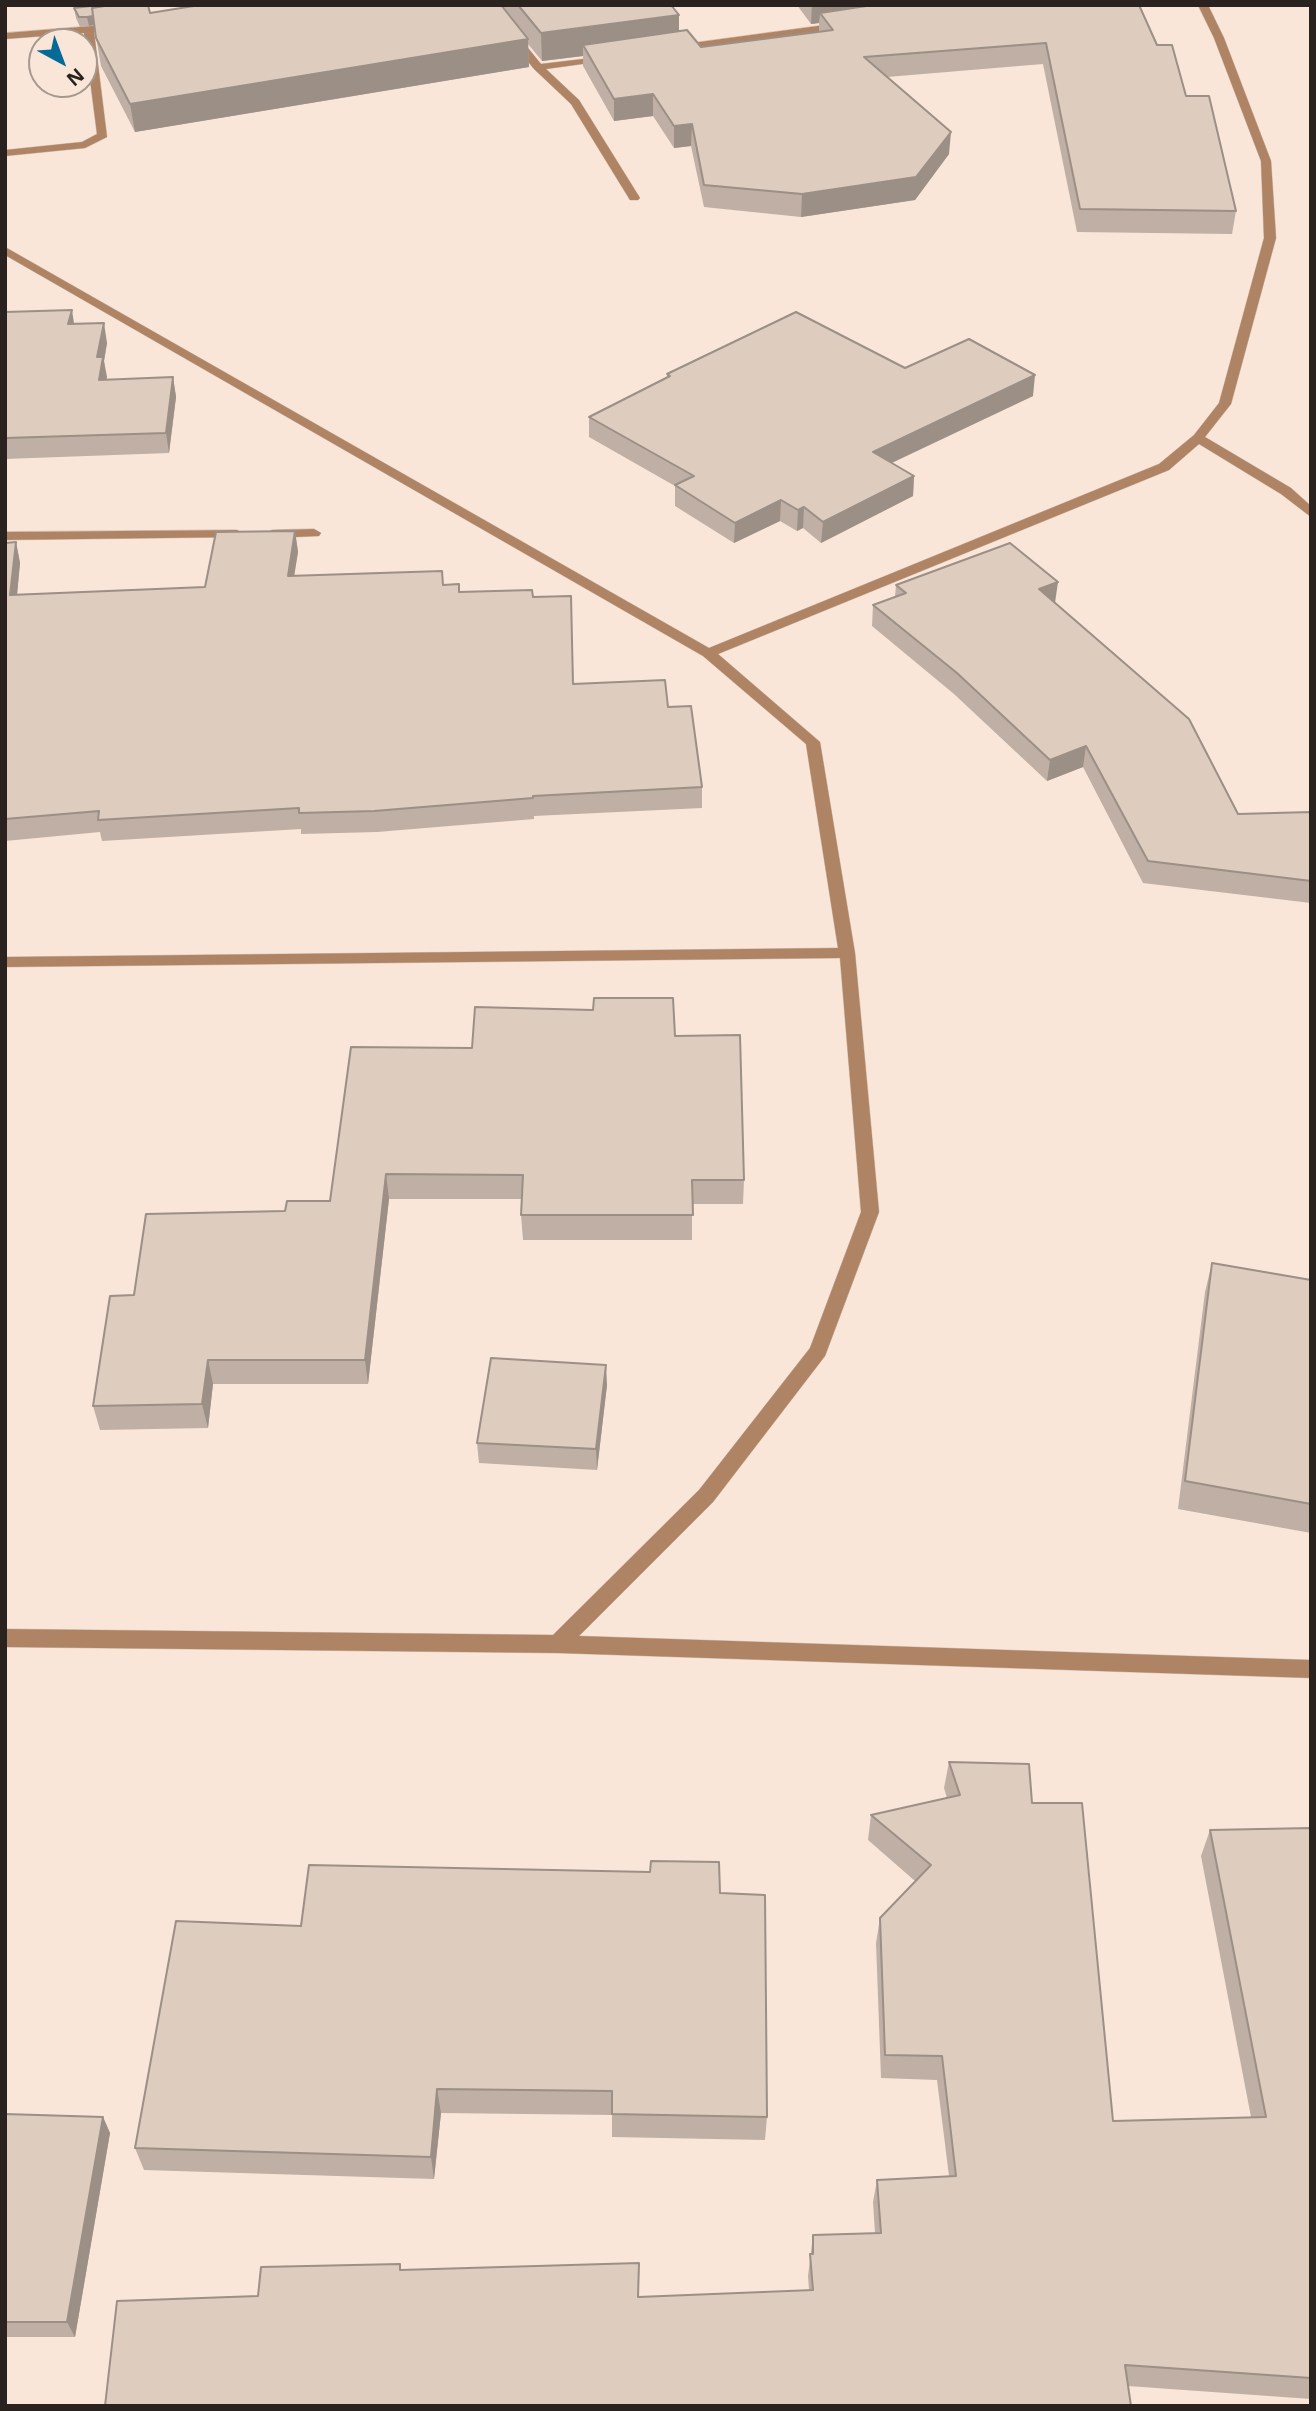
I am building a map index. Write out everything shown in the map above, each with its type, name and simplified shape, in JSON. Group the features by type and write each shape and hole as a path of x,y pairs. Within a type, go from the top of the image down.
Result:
{"street":[{"path":"488,5 538,67 575,102 634,198"},
{"path":"708,653 1164,467 1198,438 1225,404 1270,238 1266,161 1219,38 1203,5"},
{"path":"659,51 847,25"},
{"path":"98,31 127,26"},
{"path":"5,36 28,35"},
{"path":"538,67 619,56"},
{"path":"5,153 85,145 103,135 98,98"},
{"path":"5,250 708,653 813,742 847,953 870,1212 818,1351 706,1496 558,1644"},
{"path":"1198,438 1286,491 1311,513"},
{"path":"5,536 314,533"},
{"path":"5,962 847,953"},
{"path":"5,1638 558,1644 1311,1669"}],"building":[{"path":"111,5 92,8 93,16 87,17 79,17 74,8"},
{"path":"148,5 150,13 200,5 501,5 528,39 130,104 98,42 98,28 95,28 92,8"},
{"path":"518,5 671,5 679,15 541,33"},
{"path":"873,5 1139,5 1157,45 1172,45 1186,96 1209,96 1236,211 1080,209 1046,43 864,57 951,132 916,177 802,194 704,185 692,124 674,126 653,94 614,99 583,45 687,30 701,47 833,30 820,13"},
{"path":"72,310 68,324 104,323 97,357 103,357 99,380 173,377 166,433 5,438 5,312"},
{"path":"796,312 905,368 969,339 1035,375 873,452 914,476 823,522 804,507 798,510 781,500 735,523 675,485 694,476 589,417 670,376 667,374"},
{"path":"295,531 288,576 442,571 443,585 459,584 459,592 532,590 533,597 571,596 573,684 665,680 668,707 691,706 702,787 533,796 374,811 299,813 299,808 98,820 99,811 5,819 5,543 16,542 10,595 205,587 216,532"},
{"path":"1010,543 1058,582 1039,589 1189,719 1238,814 1311,812 1311,881 1148,861 1086,746 1050,760 957,673 873,605 906,593 896,585"},
{"path":"594,998 673,998 675,1036 740,1035 744,1180 692,1180 693,1215 521,1215 523,1175 386,1174 365,1360 208,1360 202,1404 93,1406 110,1296 134,1295 146,1214 285,1211 287,1201 330,1201 351,1047 472,1048 475,1007 593,1010"},
{"path":"1212,1263 1311,1280 1311,1504 1185,1481"},
{"path":"491,1358 606,1365 596,1449 477,1443"},
{"path":"949,1762 1029,1764 1032,1803 1082,1803 1113,2121 1266,2117 1210,1830 1311,1828 1311,2378 1125,2365 1131,2406 105,2406 117,2301 258,2296 261,2267 400,2264 400,2270 639,2263 638,2297 813,2290 810,2254 813,2254 813,2235 881,2233 877,2180 956,2176 942,2056 885,2055 880,1918 931,1865 871,1815 960,1795"},
{"path":"651,1861 719,1862 720,1893 765,1895 767,2117 612,2114 612,2091 437,2089 431,2157 135,2148 176,1921 301,1926 309,1865 650,1872"},
{"path":"5,2114 103,2117 67,2322 5,2322"}]}
